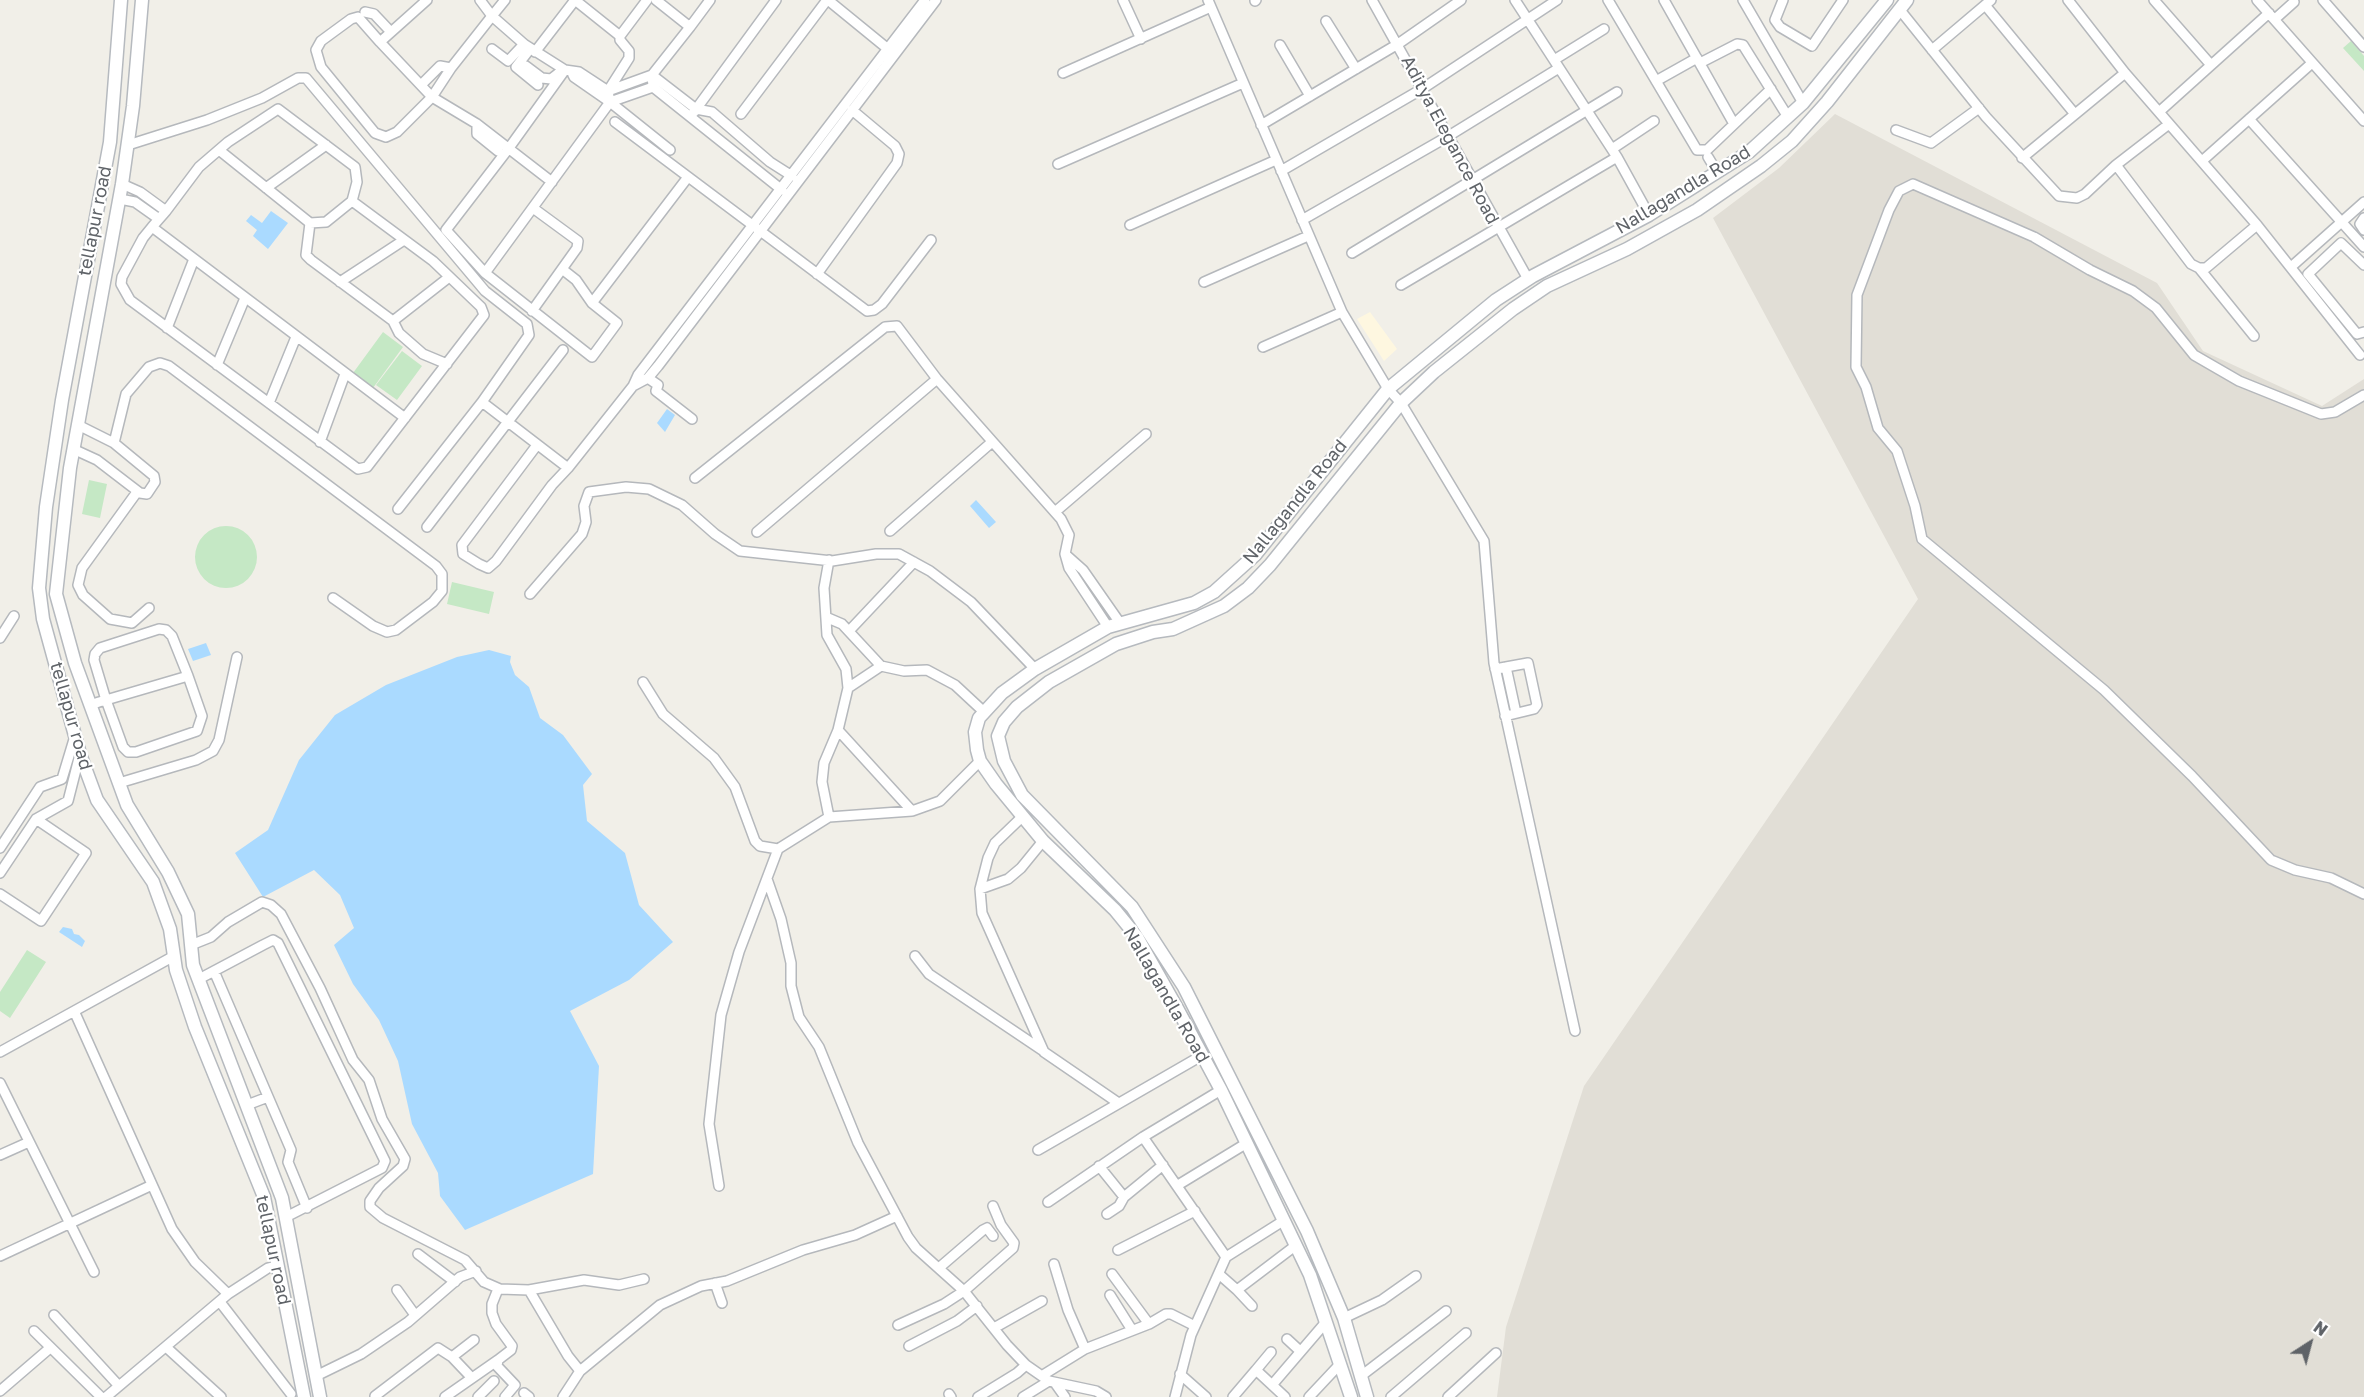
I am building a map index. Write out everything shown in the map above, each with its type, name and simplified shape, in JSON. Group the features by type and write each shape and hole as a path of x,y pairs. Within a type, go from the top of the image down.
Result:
{"main road":[{"name":"tellapur road","path":"121,0 110,142 86,267 46,507 39,588 44,619 80,754 97,800 153,882 170,929 174,956 199,1039 264,1197 302,1391"},
{"path":"142,0 128,145 107,272 73,449 56,594 75,663 127,805 168,872 188,914 193,965 282,1198 320,1397"},
{"name":"Nallagandla Road","path":"1347,1394 1340,1364 1310,1275 1221,1090 1137,937 1115,910 1043,841 980,761 975,732 983,711 1035,669 1114,625 1194,603 1214,592 1255,555 1388,389 1496,300 1528,279 1649,215 1749,152 1803,103 1887,0"},
{"name":"Nallagandla Road","path":"1367,1397 1344,1318 1307,1231 1184,987 1155,939 1127,901 1022,795 998,747 998,736 1004,722 1017,707 1049,682 1111,647 1153,632 1173,629 1224,606 1248,588 1270,565 1401,403 1468,345 1546,286 1627,249 1696,210 1792,141 1827,102 1904,5"},
{"path":"86,267 107,272"},
{"path":"1115,910 1127,901"},
{"path":"199,1039 219,1032"}],"street":[{"path":"380,42 428,0"},
{"path":"480,0 492,16 529,48 568,70 579,72 608,91"},
{"path":"506,0 451,68 432,98 397,132 386,137 375,133 321,67 316,50 321,41 351,19 358,17 432,98 477,124 552,182"},
{"path":"538,85 516,67 529,48 575,0 620,36 620,40 629,51 629,58 608,91 610,102"},
{"path":"620,36 647,0"},
{"path":"656,0 690,27"},
{"path":"608,91 652,75 710,0"},
{"path":"693,112 776,0"},
{"path":"741,114 827,0 888,49"},
{"path":"633,386 648,378 658,366 757,229 792,176 925,0"},
{"path":"537,445 462,545 463,554 479,564 492,567 552,485 633,386 638,375 852,110 936,0"},
{"path":"1123,0 1141,39"},
{"name":"Aditya Elegance Road","path":"1372,0 1471,181 1528,279"},
{"path":"1260,125 1398,44 1461,0"},
{"path":"1515,0 1614,153 1649,215"},
{"path":"1281,171 1422,88 1557,0"},
{"path":"1664,0 1734,124"},
{"path":"1743,0 1803,103"},
{"path":"1784,0 1776,20 1780,27 1812,46 1843,0"},
{"path":"2082,0 2071,4 2125,73 2257,225 2360,355"},
{"path":"2154,0 2211,65"},
{"path":"2257,0 2364,121"},
{"path":"2323,0 2364,47"},
{"path":"1612,1 1656,81 1700,151 1707,150 1771,89"},
{"path":"2160,112 2211,65 2272,16 2294,2"},
{"path":"1932,50 1988,3 2074,113"},
{"path":"1063,73 1141,39 1209,4 1342,312 1388,389 1401,403 1484,541 1495,669 1575,1031"},
{"path":"1904,5 1932,50 1979,108 2022,159 2059,196 2077,198 2085,194 2116,165 2169,124"},
{"path":"365,12 374,14 391,32"},
{"path":"1326,21 1356,69"},
{"path":"1302,220 1447,137 1604,30"},
{"path":"1656,81 1737,44 1743,45 1788,117"},
{"path":"1280,45 1310,96"},
{"path":"492,49 508,61 529,48"},
{"path":"2202,161 2312,63"},
{"path":"421,86 440,66 451,68"},
{"path":"526,66 542,78 551,79 568,70"},
{"path":"568,70 574,77 610,102 670,150"},
{"path":"562,269 576,280 592,303 617,323 592,357 485,273 446,230 568,70"},
{"path":"2022,159 2074,113 2125,73"},
{"path":"652,75 782,190"},
{"path":"652,75 653,87"},
{"path":"128,145 207,120 262,98 298,78 306,78 312,81 485,291 527,324 529,335 482,402 398,509"},
{"path":"1058,164 1243,83"},
{"path":"653,87 693,112 712,112 770,162 792,176"},
{"path":"485,273 610,102 653,87"},
{"path":"1352,253 1617,92"},
{"path":"1896,130 1931,143 1979,108"},
{"path":"219,150 310,224 326,222 352,201 357,182 355,168 278,109 219,150 199,167 155,223 127,267 121,284 130,300 320,442 362,470 484,315 482,307 448,278 433,261 352,201"},
{"path":"817,274 897,163 899,154 895,146 852,110"},
{"path":"2249,119 2364,247"},
{"path":"1401,285 1614,153 1654,121"},
{"path":"615,123 860,307 874,310 882,304 931,240"},
{"path":"477,124 477,134 498,151"},
{"path":"266,188 326,145"},
{"path":"1708,157 1717,172"},
{"path":"1130,225 1276,160"},
{"path":"2116,165 2191,264 2199,268 2254,336"},
{"path":"592,303 688,177"},
{"path":"122,184 140,192 166,211"},
{"path":"2364,395 2336,411 2321,414 2239,381 2194,356 2156,308 2133,291 2090,270 2034,237 1913,184 1899,191 1889,210 1857,295 1856,367 1866,387 1878,428 1897,451 1915,506 1922,539 2104,690 2192,776 2271,860 2295,870 2331,878 2364,894"},
{"path":"120,200 135,202 194,259 405,418"},
{"path":"2291,267 2364,202"},
{"path":"532,311 577,248 578,241 533,208"},
{"path":"2364,218 2360,224 2364,230"},
{"path":"310,224 306,255 393,321 399,333 411,344 434,360 447,364"},
{"path":"2199,268 2206,268 2257,225"},
{"path":"1204,282 1308,236"},
{"path":"340,282 404,240"},
{"path":"2364,265 2341,243 2308,274 2356,334 2364,332"},
{"path":"167,328 194,259"},
{"path":"393,321 448,278"},
{"path":"217,365 245,298"},
{"path":"1263,347 1342,312"},
{"path":"695,478 885,327 897,326 937,379 1061,519 1069,535 1065,554 1069,568 1114,625"},
{"path":"269,403 296,337"},
{"path":"427,527 564,350"},
{"path":"114,443 122,404 132,386 149,367 160,363 169,366 436,566 442,574 442,591 438,596 408,624 387,632 374,626 333,598"},
{"path":"658,366 667,373"},
{"path":"320,442 345,374"},
{"path":"648,378 658,385 656,391 692,418"},
{"path":"757,532 937,379"},
{"path":"482,402 568,468"},
{"path":"73,449 97,460 137,492 147,494 155,482 154,476 114,443 78,425"},
{"path":"1055,512 1146,434"},
{"path":"890,531 992,442"},
{"path":"530,594 582,534 586,522 584,506 589,492 626,487 662,494 682,505 715,534 740,551 829,560 892,552 914,562 974,600 1035,669"},
{"path":"137,492 82,568 78,585 83,595 110,619 132,623 149,608"},
{"path":"829,560 824,588 828,618 827,635 846,669 848,688 838,730 825,763 822,782 829,817"},
{"path":"849,631 914,562"},
{"path":"0,638 14,616"},
{"path":"828,618 842,624 881,666 904,671 927,670 955,685 983,711"},
{"path":"159,628 166,630 172,636 188,676 202,716 197,730 136,752 128,752 123,747 106,700 94,660 95,654 100,648 159,628"},
{"path":"119,783 196,760 213,751 219,740 237,657"},
{"path":"1495,669 1528,663 1538,705 1534,709 1505,716"},
{"path":"848,688 881,666"},
{"path":"1506,667 1516,713"},
{"path":"90,705 188,676"},
{"path":"643,682 663,714 714,758 735,787 755,841 760,846 778,849"},
{"path":"1499,689 1511,686"},
{"path":"838,730 912,811"},
{"path":"0,848 40,787 62,779 75,736"},
{"path":"0,873 36,819 68,801 80,754"},
{"path":"719,1186 709,1124 721,1015 739,951 778,849 829,817 912,811 940,801 980,761"},
{"path":"1023,818 995,843 988,858 980,889 982,913 1044,1052"},
{"path":"0,894 41,921 86,853 36,819"},
{"path":"980,889 1008,879 1021,868 1043,841"},
{"path":"767,879 786,941 791,963 791,986 799,1017 819,1047 858,1143 897,1216 916,1248 940,1267 964,1291 1026,1365 1049,1380 1065,1397"},
{"path":"191,945 211,938 228,922 262,902 271,905 281,914 320,988 353,1060 369,1080 382,1119 405,1159 403,1166 372,1197 370,1207 394,1226 450,1251 476,1271 484,1282 498,1289 529,1290 584,1280 619,1285 644,1279"},
{"path":"199,980 273,940 278,943 385,1161 382,1168 304,1210 286,1217"},
{"path":"0,1052 75,1013 174,956"},
{"path":"915,956 935,978 1117,1102"},
{"path":"214,971 291,1150 288,1162 304,1210"},
{"path":"75,1013 172,1229 195,1262 228,1294"},
{"path":"1038,1150 1117,1102 1201,1056"},
{"path":"0,1083 94,1272"},
{"path":"1048,1202 1143,1137 1221,1090"},
{"path":"247,1105 268,1097"},
{"path":"1143,1137 1226,1257"},
{"path":"0,1155 29,1142"},
{"path":"1178,1185 1246,1143"},
{"path":"1107,1214 1119,1206 1124,1197 1163,1165"},
{"path":"1099,1166 1124,1197"},
{"path":"0,1257 152,1185"},
{"path":"898,1325 944,1304 964,1291 1015,1245 993,1206"},
{"path":"1118,1250 1195,1211"},
{"path":"563,1397 580,1371 660,1305 700,1286 772,1264 802,1250 855,1235 897,1216"},
{"path":"1175,1397 1195,1326 1220,1275 1226,1257 1283,1221"},
{"path":"940,1267 983,1230 987,1228 993,1236"},
{"path":"1237,1290 1295,1246"},
{"path":"418,1254 455,1282"},
{"path":"1054,1264 1068,1310 1085,1349"},
{"path":"106,1397 228,1294 268,1268 276,1266"},
{"path":"316,1376 362,1354 415,1316 455,1282 476,1271"},
{"path":"1112,1275 1149,1324"},
{"path":"1220,1275 1252,1306"},
{"path":"1344,1318 1382,1300 1416,1276"},
{"path":"715,1283 722,1303"},
{"path":"445,1397 511,1350 512,1346 496,1324 492,1313 492,1304 498,1289"},
{"path":"397,1290 415,1316"},
{"path":"529,1290 568,1356 580,1371"},
{"path":"1110,1295 1132,1330"},
{"path":"994,1328 1042,1301"},
{"path":"220,1302 288,1396 302,1391"},
{"path":"909,1346 957,1321 977,1306"},
{"path":"1361,1376 1446,1311"},
{"path":"1023,1397 1049,1380 1085,1349 1171,1314 1195,1326"},
{"path":"54,1315 119,1386"},
{"path":"1256,1370 1277,1392 1300,1351 1326,1322"},
{"path":"34,1331 101,1397"},
{"path":"1391,1397 1466,1333"},
{"path":"1287,1338 1300,1351"},
{"path":"452,1357 474,1340"},
{"path":"166,1347 216,1395"},
{"path":"0,1391 50,1348"},
{"path":"375,1396 438,1348 452,1357 471,1377"},
{"path":"1233,1397 1271,1352"},
{"path":"1448,1397 1496,1353"},
{"path":"498,1360 498,1369 515,1385 505,1397"},
{"path":"1309,1397 1340,1364"},
{"path":"978,1397 1017,1374 1026,1365"},
{"path":"1180,1374 1206,1397"},
{"path":"1049,1380 1096,1391 1106,1397"},
{"path":"478,1397 495,1381"}],"shaded area":[{"path":"1835,114 2157,283 2203,351 2322,406 2364,379 2364,1397 1497,1397 1506,1327 1584,1086 1918,599 1713,218 1779,168"},
{"path":"1370,312 1397,349 1384,361 1357,319"}],"green space":[{"path":"2351,41 2364,56 2364,71 2343,48"},
{"path":"383,332 403,347 373,388 353,373"},
{"path":"402,351 422,366 397,400 376,385"},
{"path":"89,480 107,484 100,518 82,514"},
{"path":"220,526 232,526 248,535 255,545 257,557 255,569 248,579 232,588 220,588 209,583 200,574 195,563 195,551 200,540 209,531"},
{"path":"452,582 494,592 489,614 447,604"},
{"path":"27,950 46,962 10,1018 0,1011 0,992"}],"water":[{"path":"271,211 288,223 268,249 253,236 257,230 246,221 251,215 262,223"},
{"path":"667,409 675,415 665,432 657,423"},
{"path":"976,500 996,522 989,528 970,506"},
{"path":"206,643 211,655 193,661 188,649"},
{"path":"489,650 511,656 510,662 515,675 529,687 540,718 563,735 592,774 583,785 587,821 625,853 639,905 673,942 629,980 570,1011 599,1066 593,1174 465,1230 440,1196 438,1173 412,1124 398,1061 379,1020 353,984 334,945 354,928 340,895 314,870 263,897 235,853 268,830 299,760 335,715 386,685 457,657"},
{"path":"63,927 72,929 74,934 79,935 85,941 82,947 59,932"}]}
